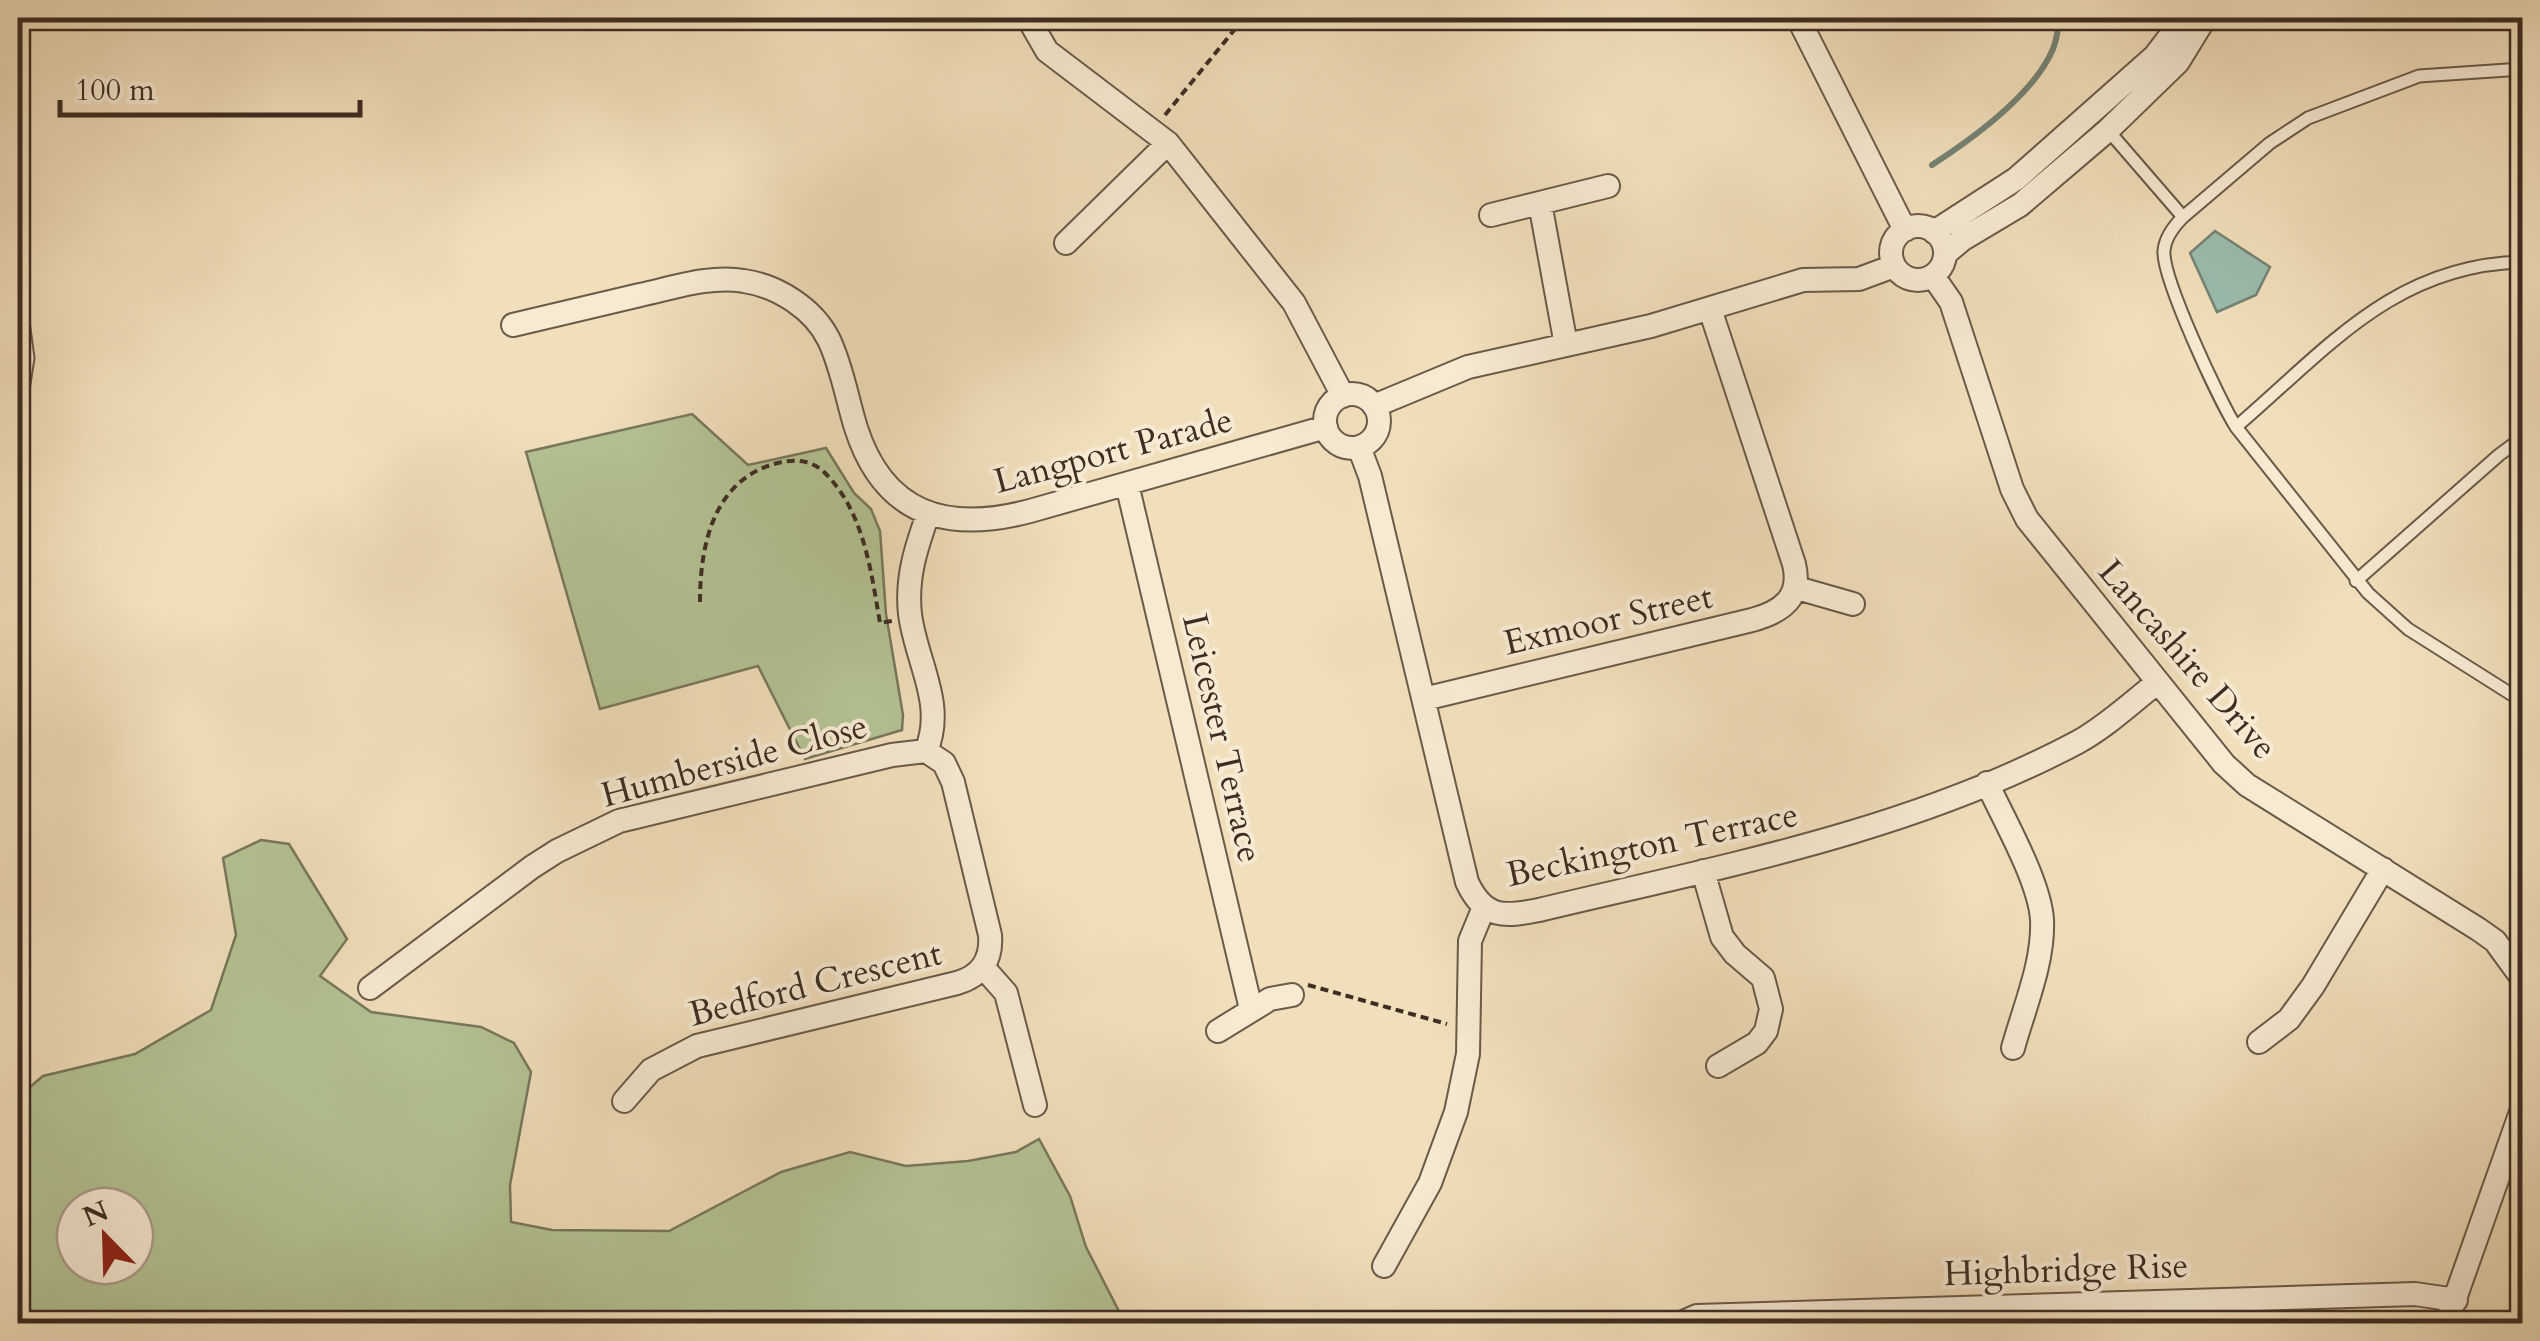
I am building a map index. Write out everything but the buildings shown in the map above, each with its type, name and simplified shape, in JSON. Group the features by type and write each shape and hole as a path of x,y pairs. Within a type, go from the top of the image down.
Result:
{"street":[{"path":"1028,18 1048,51 1160,136 1294,303 1343,396"},
{"path":"1798,18 1905,230"},
{"path":"1934,232 2016,180 2155,56 2184,18"},
{"path":"1945,254 2020,205 2108,130 2178,62 2205,18"},
{"path":"1066,243 1160,136"},
{"path":"1490,215 1608,186"},
{"path":"1540,203 1566,345"},
{"path":"1920,226 1934,232 1944,245 1944,262 1933,276 1911,280 1894,266 1893,242 1905,230 1920,226"},
{"path":"1374,406 1468,367 1710,309 1803,280 1860,279 1894,266"},
{"name":"Lancashire Drive","path":"1933,276 1951,302 2012,490 2027,519 2224,764 2247,785 2495,942 2522,978"},
{"name":"Langport Parade","path":"513,324 724,278 780,292 803,309 828,338 855,426 873,469 896,495 928,514 969,522 1000,519 1326,426"},
{"path":"1710,309 1794,564 1797,588 1853,604"},
{"path":"1360,395 1374,406 1379,420 1373,437 1358,447 1339,444 1326,426 1328,407 1343,396 1360,395"},
{"name":"Beckington Terrace","path":"1358,447 1370,476 1467,882 1474,897 1493,913 1513,915 1858,833 1987,784 2078,742 2158,682"},
{"name":"Leicester Terrace","path":"1126,484 1250,1009"},
{"path":"926,751 935,718 910,617 912,560 928,514"},
{"name":"Exmoor Street","path":"1424,699 1772,615 1797,588"},
{"name":"Bedford Crescent","path":"624,1102 651,1070 697,1046 957,983 983,968 990,951 990,935 953,782 944,763 926,751"},
{"name":"Humberside Close","path":"370,988 557,850 619,822 873,760 926,751"},
{"path":"1987,784 2038,898 2042,918 2040,950 2013,1048"},
{"path":"2259,1042 2297,1008 2383,869"},
{"path":"1704,871 1722,937 1762,978 1772,1008 1757,1043 1718,1066"},
{"path":"1384,1266 1430,1183 1445,1146 1462,1083 1470,1025 1470,940 1484,907"},
{"path":"983,968 1006,993 1035,1104"},
{"path":"1218,1031 1250,1009 1292,994"},
{"path":"2446,1324 2522,1109"},
{"name":"Highbridge Rise","path":"1679,1324 1697,1316 2093,1303 2416,1294 2456,1300"}],"lane":[{"path":"2522,69 2419,76 2286,129 2183,216 2167,240 2165,263 2215,390 2236,428 2356,580 2408,629 2522,700"},
{"path":"2092,112 2183,216"},
{"path":"2236,428 2391,297 2468,266 2522,262"},
{"path":"18,285 28,358 18,422"},
{"path":"2356,580 2522,438"}],"path":[{"path":"1160,136 1244,18"},
{"path":"700,602 704,549 728,495 753,471 792,460 807,461 824,471 853,515 863,541 880,623 910,617"},
{"path":"1292,994 1305,984 1318,985 1434,1022 1470,1025"}],"green space":[{"path":"692,414 748,465 826,448 854,493 871,509 880,531 886,614 903,715 902,730 805,759 758,666 600,709 526,452"},
{"path":"261,840 289,844 347,939 320,976 371,1012 481,1027 514,1043 531,1072 510,1185 511,1222 552,1230 669,1231 781,1172 850,1152 906,1166 1016,1152 1039,1139 1070,1196 1086,1247 1125,1323 18,1323 18,1097 43,1076 135,1054 211,1010 236,935 223,858"}],"shaded area":[{"path":"2215,231 2270,267 2256,295 2217,312 2190,253"}],"waterway":[{"path":"1932,165 1983,129 2032,82 2053,49 2060,18"}]}
